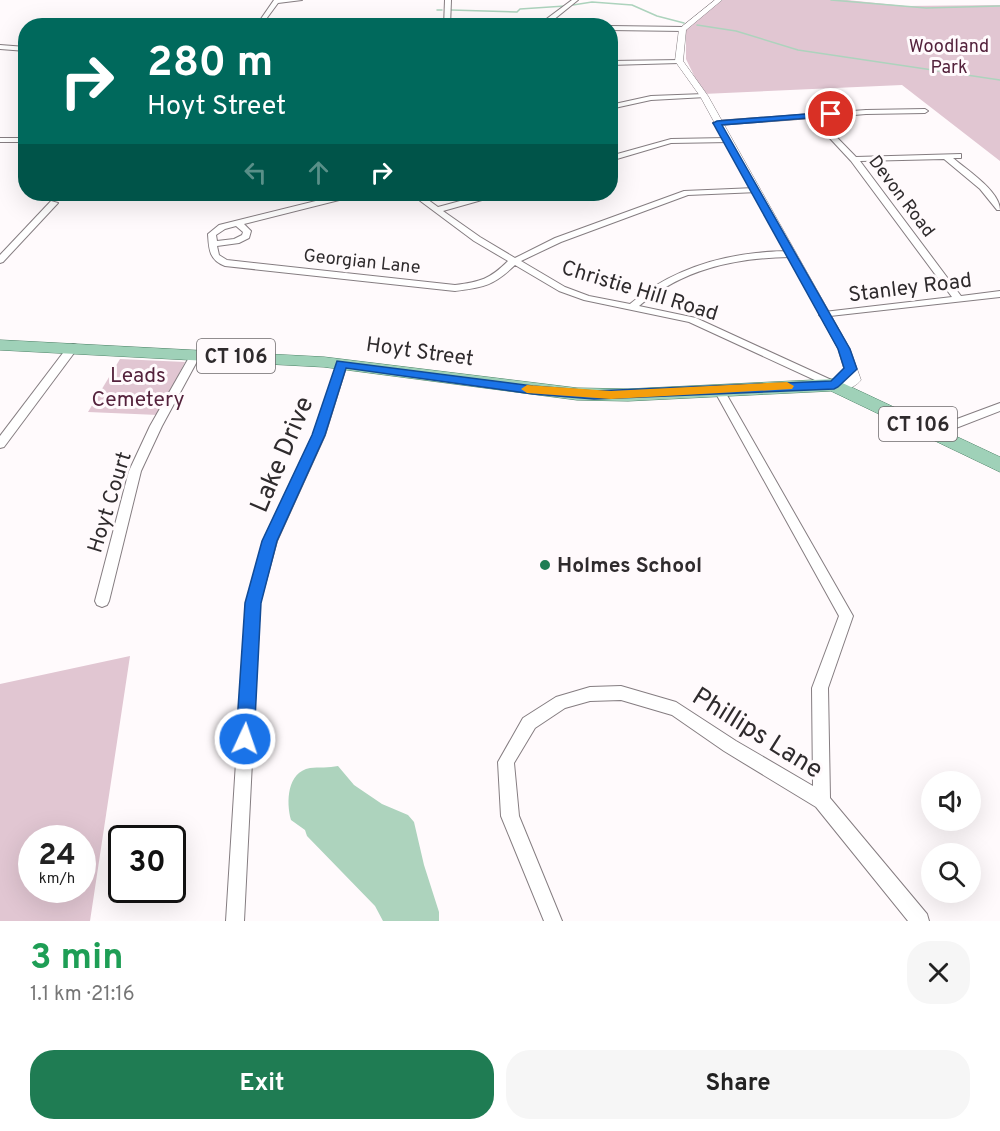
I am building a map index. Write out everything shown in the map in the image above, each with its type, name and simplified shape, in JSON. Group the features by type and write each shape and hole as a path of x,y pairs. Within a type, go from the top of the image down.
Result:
{"main road":[{"name":"Hoyt Street","path":"0,345 342,363 577,394 611,395 834,385"},
{"name":"CT 106","path":"834,385 1000,465"}],"street":[{"path":"264,18 277,1 298,0"},
{"path":"447,18 448,0"},
{"path":"552,18 575,0"},
{"path":"618,28 683,29 719,0"},
{"path":"683,29 679,61 704,96 844,349 854,376 851,383 834,385"},
{"path":"0,46 18,48"},
{"path":"618,63 679,61"},
{"path":"618,105 651,98 704,96"},
{"path":"717,123 925,111"},
{"name":"Devon Road","path":"813,116 854,159 959,300"},
{"path":"0,140 18,140"},
{"path":"618,157 671,141 727,140"},
{"path":"945,156 983,187 1000,208"},
{"path":"854,159 957,156"},
{"path":"513,262 558,240 687,193 755,190"},
{"path":"237,223 246,231 246,236 236,241 213,244 212,234 215,231 237,223 324,201"},
{"name":"Christie Hill Road","path":"424,201 513,262 562,289 587,298 692,320 834,385"},
{"path":"436,210 468,201"},
{"path":"0,260 54,203"},
{"name":"Georgian Lane","path":"213,244 212,253 224,263 455,288 481,285 498,276 513,262"},
{"path":"633,306 662,283 706,266 757,254 790,254"},
{"name":"Stanley Road","path":"825,315 1000,294"},
{"path":"0,444 72,347"},
{"name":"Hoyt Court","path":"102,601 135,471 156,426 196,354"},
{"name":"Lake Drive","path":"235,921 253,603 270,541 319,435 342,363"},
{"name":"Phillips Lane","path":"719,390 846,616 820,688 822,801"},
{"path":"934,432 1000,407"},
{"name":"Phillips Lane","path":"553,921 510,816 506,762 529,723 561,702 590,694 621,693 676,709 730,746 822,801 920,921"}],"green space":[{"name":"Woodland Park","path":"717,0 847,0 905,6 1000,5 1000,161 902,85 703,94 686,59 686,29"},
{"name":"Leads Cemetery","path":"120,359 185,362 158,415 88,412"},
{"path":"130,656 96,881 96,825 18,825 18,903 93,903 90,921 0,921 0,684"}],"shaded area":[{"path":"338,766 354,785 382,804 408,815 414,822 424,865 439,912 439,921 383,921 375,906 307,836 305,830 291,820 290,789 297,775 310,768"}],"waterway":[{"path":"831,0 926,8 1000,6"},
{"path":"573,5 592,2 632,5 657,16 684,23"},
{"path":"451,10 517,12 520,9 565,6"},
{"path":"437,10 442,10"},
{"path":"697,25 736,31 798,50 1000,80"}],"slow traffic":[{"path":"527,389 611,395 787,386"}],"place":[{"name":"Holmes School","path":"545,565"}],"route":[{"path":"245,739 253,603 270,541 292,488 319,435 342,363 533,390 594,395 834,385 846,371 851,369 844,349 717,123 831,114"}]}
